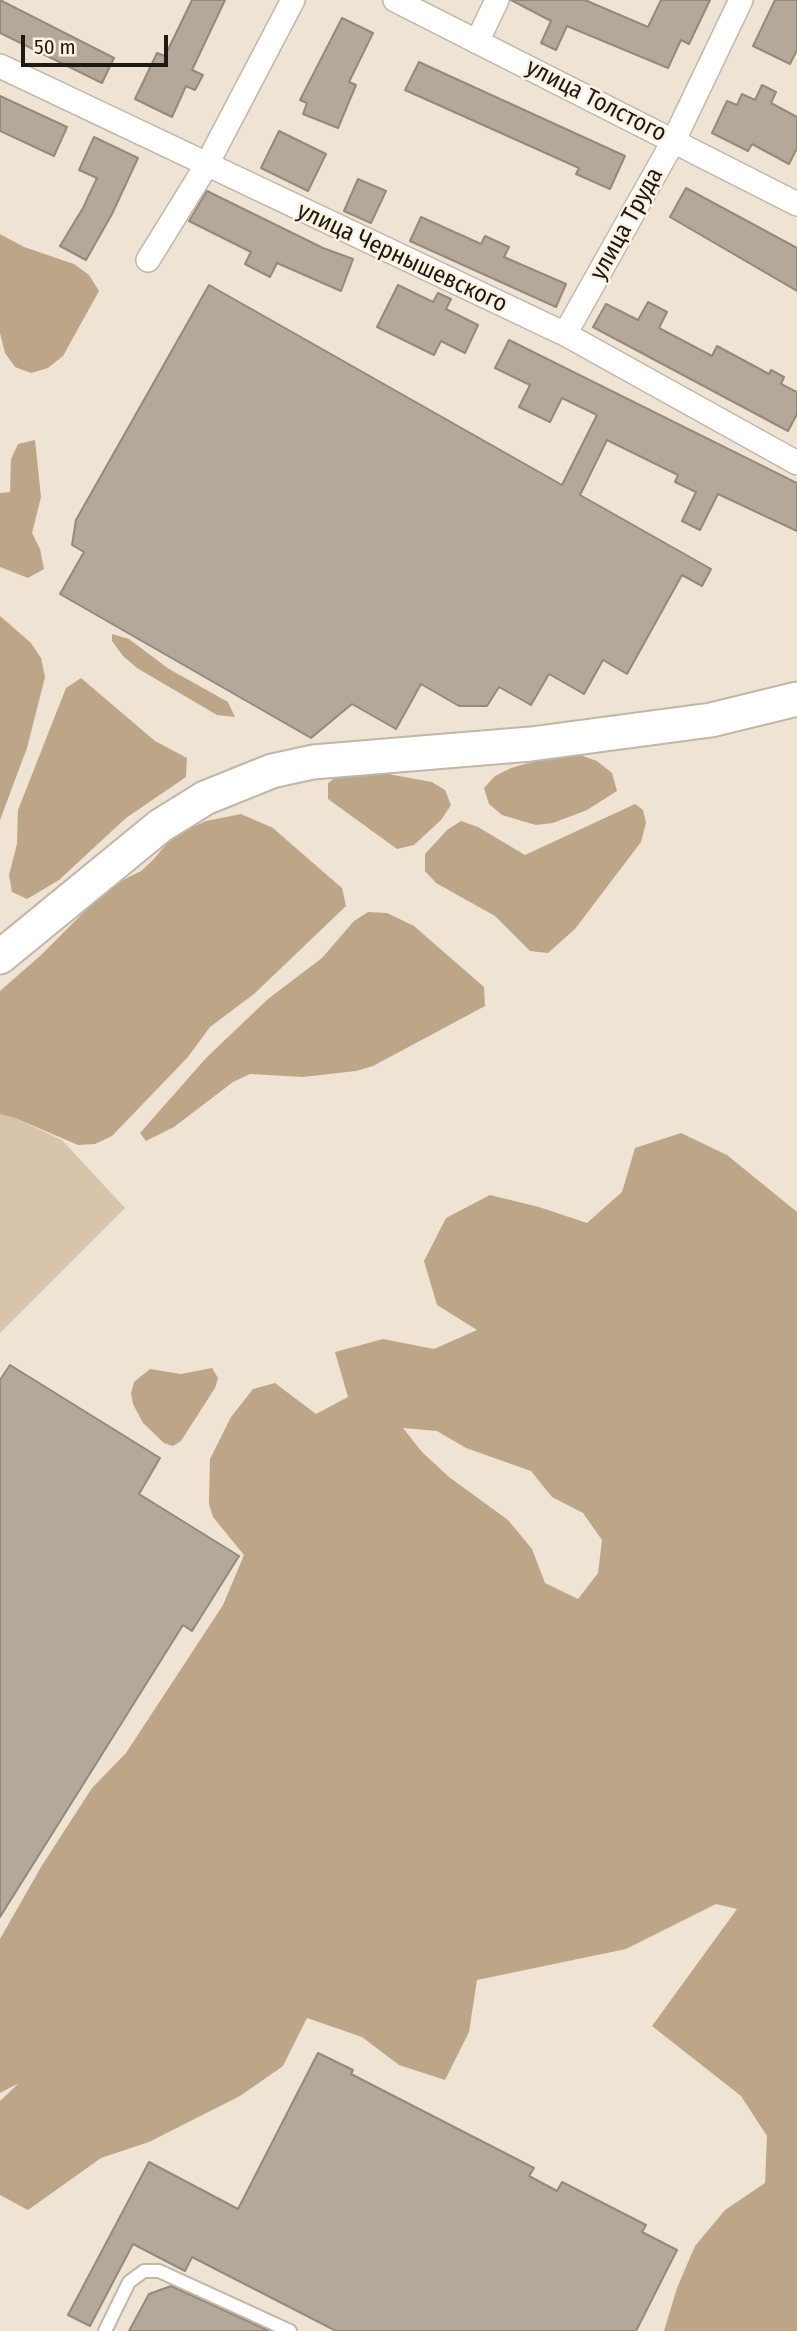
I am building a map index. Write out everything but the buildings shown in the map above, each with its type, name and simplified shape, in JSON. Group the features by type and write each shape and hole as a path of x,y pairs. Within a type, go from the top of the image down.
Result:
{"street":[{"path":"148,260 206,166 293,0"},
{"name":"улица Толстого","path":"395,0 797,204"},
{"path":"477,42 497,0"},
{"name":"улица Труда","path":"565,334 674,140 741,0"},
{"name":"улица Чернышевского","path":"0,66 565,334 797,463"},
{"path":"0,957 160,826 205,798 272,771 313,762 531,744 711,720 797,699"}],"lane":[{"path":"105,2331 129,2282 144,2271 159,2271 290,2331"}],"shaded area":[{"path":"0,234 24,247 74,264 89,275 99,291 63,356 48,368 31,373 15,367 5,353 0,333"},
{"path":"35,440 41,497 32,533 40,549 44,569 28,578 0,567 0,493 10,492 11,459 18,444"},
{"path":"0,616 31,643 41,658 45,677 27,748 0,820"},
{"path":"112,634 129,639 169,669 228,702 235,717 217,715 137,668 123,656 112,641"},
{"path":"81,678 155,741 187,758 186,777 126,818 59,880 27,899 12,892 9,875 17,844 18,810 66,688"},
{"path":"561,754 580,755 597,761 612,773 617,791 587,810 553,823 536,825 502,815 489,804 484,788 495,776 511,768"},
{"path":"377,772 432,782 445,790 451,805 441,820 414,845 397,849 328,799 328,783 342,773"},
{"path":"635,804 643,810 646,823 641,842 575,929 548,953 530,951 495,916 436,883 425,871 425,854 447,830 461,821 478,827 525,855"},
{"path":"241,814 273,828 342,888 346,906 254,994 210,1027 188,1057 112,1136 95,1144 78,1145 0,1114 0,991 40,956 109,887 141,871 174,835 206,821"},
{"path":"368,912 387,913 414,926 484,987 485,1006 373,1066 356,1071 303,1077 250,1074 233,1082 174,1127 146,1141 140,1133 206,1058 268,999 322,958 354,921"},
{"path":"0,1114 15,1118 62,1140 125,1208 0,1333"},
{"path":"681,1133 727,1155 797,1212 797,2331 664,2331 677,2288 695,2246 725,2210 765,2183 767,2136 741,2096 652,2026 737,1909 716,1904 626,1949 477,1980 469,2032 445,2080 399,2065 362,2037 307,2018 283,2066 240,2096 149,2142 101,2158 28,2210 0,2195 0,2101 19,2083 0,2093 0,1939 41,1867 92,1788 126,1753 223,1605 244,1555 213,1517 209,1504 210,1459 231,1417 253,1389 275,1383 316,1414 348,1397 335,1352 383,1339 434,1349 477,1330 437,1305 424,1261 446,1218 490,1195 587,1223 622,1192 635,1148","holes":["403,1428 437,1431 466,1448 531,1471 552,1497 583,1513 602,1540 598,1573 578,1599 545,1583 532,1549 508,1520 449,1477 422,1452"]},
{"path":"212,1368 218,1378 215,1388 181,1441 173,1446 164,1443 143,1423 133,1404 131,1393 134,1382 150,1369 181,1374"}]}
